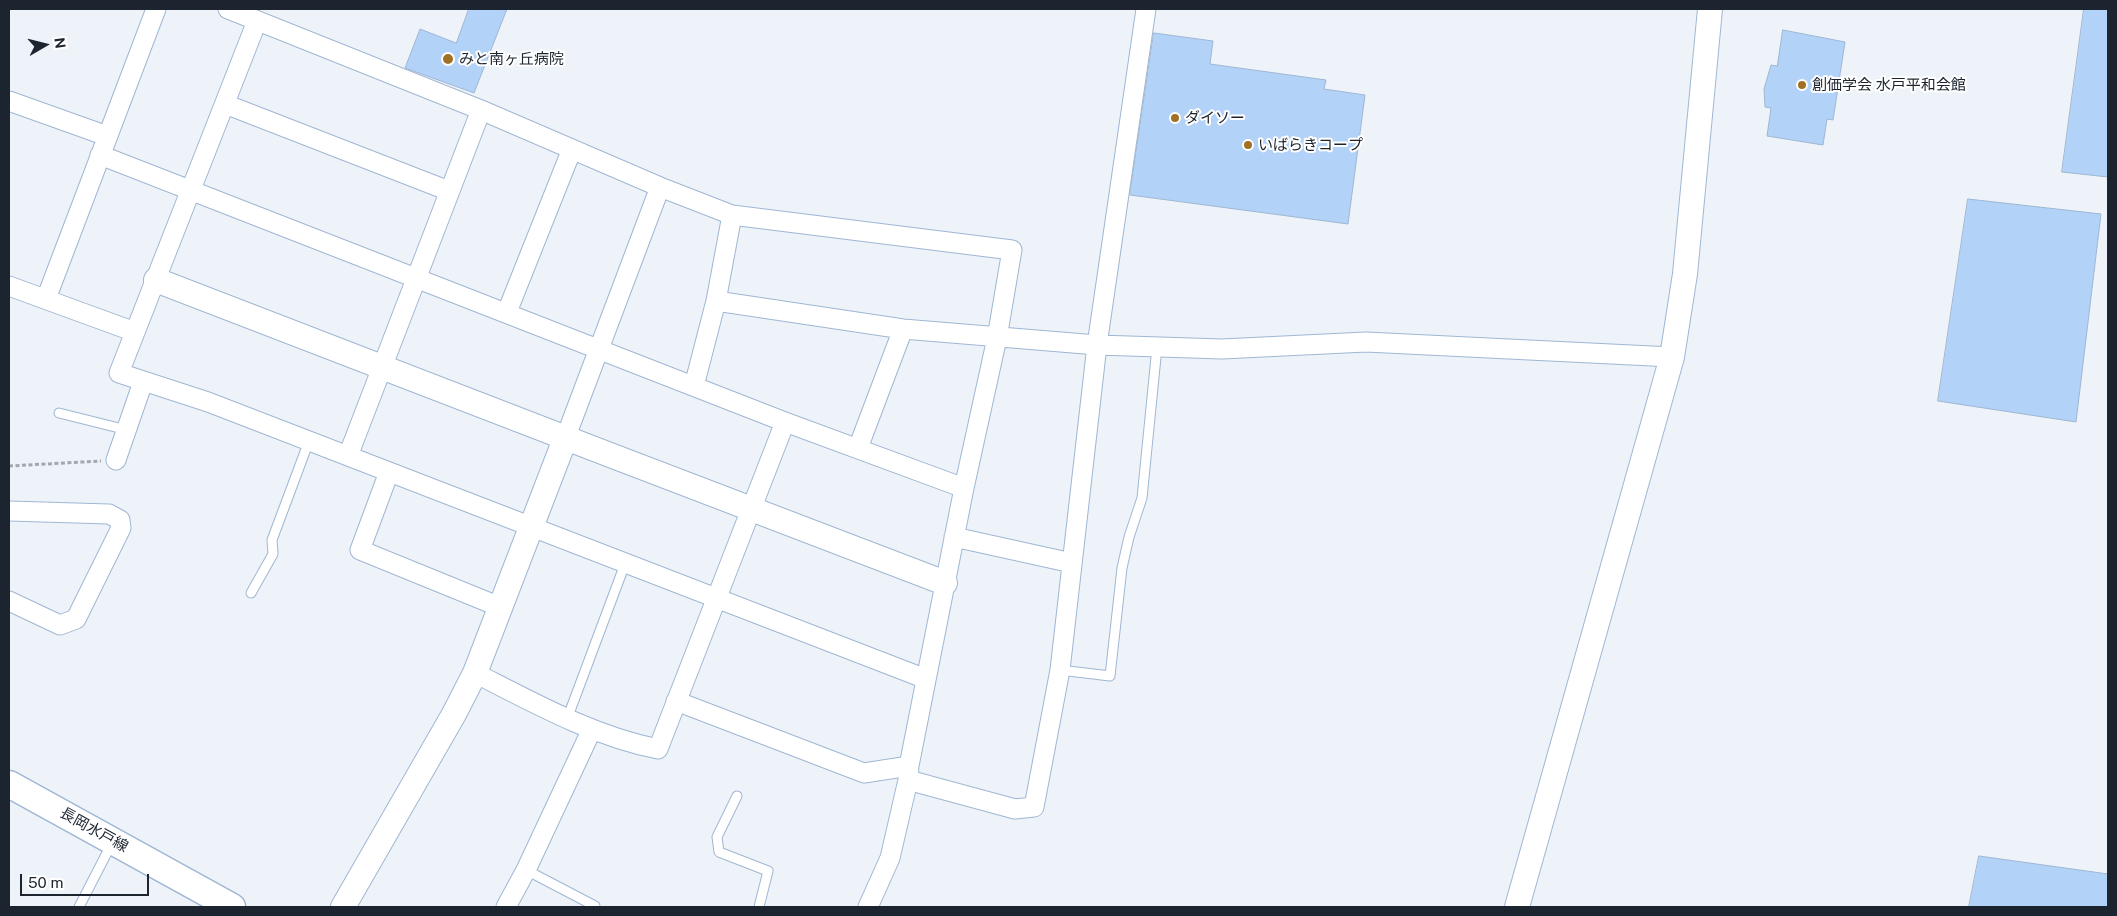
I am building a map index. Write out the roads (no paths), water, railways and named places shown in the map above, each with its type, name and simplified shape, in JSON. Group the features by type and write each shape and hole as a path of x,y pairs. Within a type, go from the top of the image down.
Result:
{"main road":[{"name":"長岡水戸線","path":"9,784 113,840 219,904"}],"street":[{"path":"46,300 156,9"},
{"path":"228,9 481,110 660,187 732,215 1012,250 997,338 964,488 890,858 868,907"},
{"path":"676,701 864,773 908,773 1015,809 1034,807 1060,670 1097,346 1146,9"},
{"path":"1517,907 1672,357 1685,274 1710,9"},
{"path":"257,21 119,374 208,402 926,679"},
{"path":"9,101 107,136"},
{"path":"225,104 449,191"},
{"path":"348,456 481,110"},
{"path":"507,312 572,149"},
{"path":"100,155 507,312 785,422 964,488"},
{"path":"343,907 454,714 475,673 660,187"},
{"path":"694,386 716,301 732,215"},
{"path":"156,280 384,366 565,439 945,583"},
{"path":"9,286 136,332"},
{"path":"716,301 903,329 1097,346 1222,349 1366,342 1672,357"},
{"path":"858,448 903,329"},
{"path":"116,460 143,382"},
{"path":"475,673 567,719 592,729 658,749 785,422"},
{"path":"389,472 360,550 500,607"},
{"path":"9,511 108,514 120,520 121,528 76,619 60,625 9,601"},
{"path":"954,537 1072,563"},
{"path":"506,907 526,870 592,729"}],"lane":[{"path":"1060,670 1110,676 1122,568 1129,536 1142,498 1157,347"},
{"path":"59,413 127,430"},
{"path":"251,593 273,554 272,540 309,441"},
{"path":"567,719 625,564"},
{"path":"737,796 717,838 719,852 768,871 759,907"},
{"path":"79,907 113,840"},
{"path":"526,870 594,907"}],"place":[{"name":"みと南ヶ丘病院","path":"448,59"},
{"name":"創価学会 水戸平和会館","path":"1802,85"},
{"name":"ダイソー","path":"1175,118"},
{"name":"いばらきコープ","path":"1248,145"}]}
